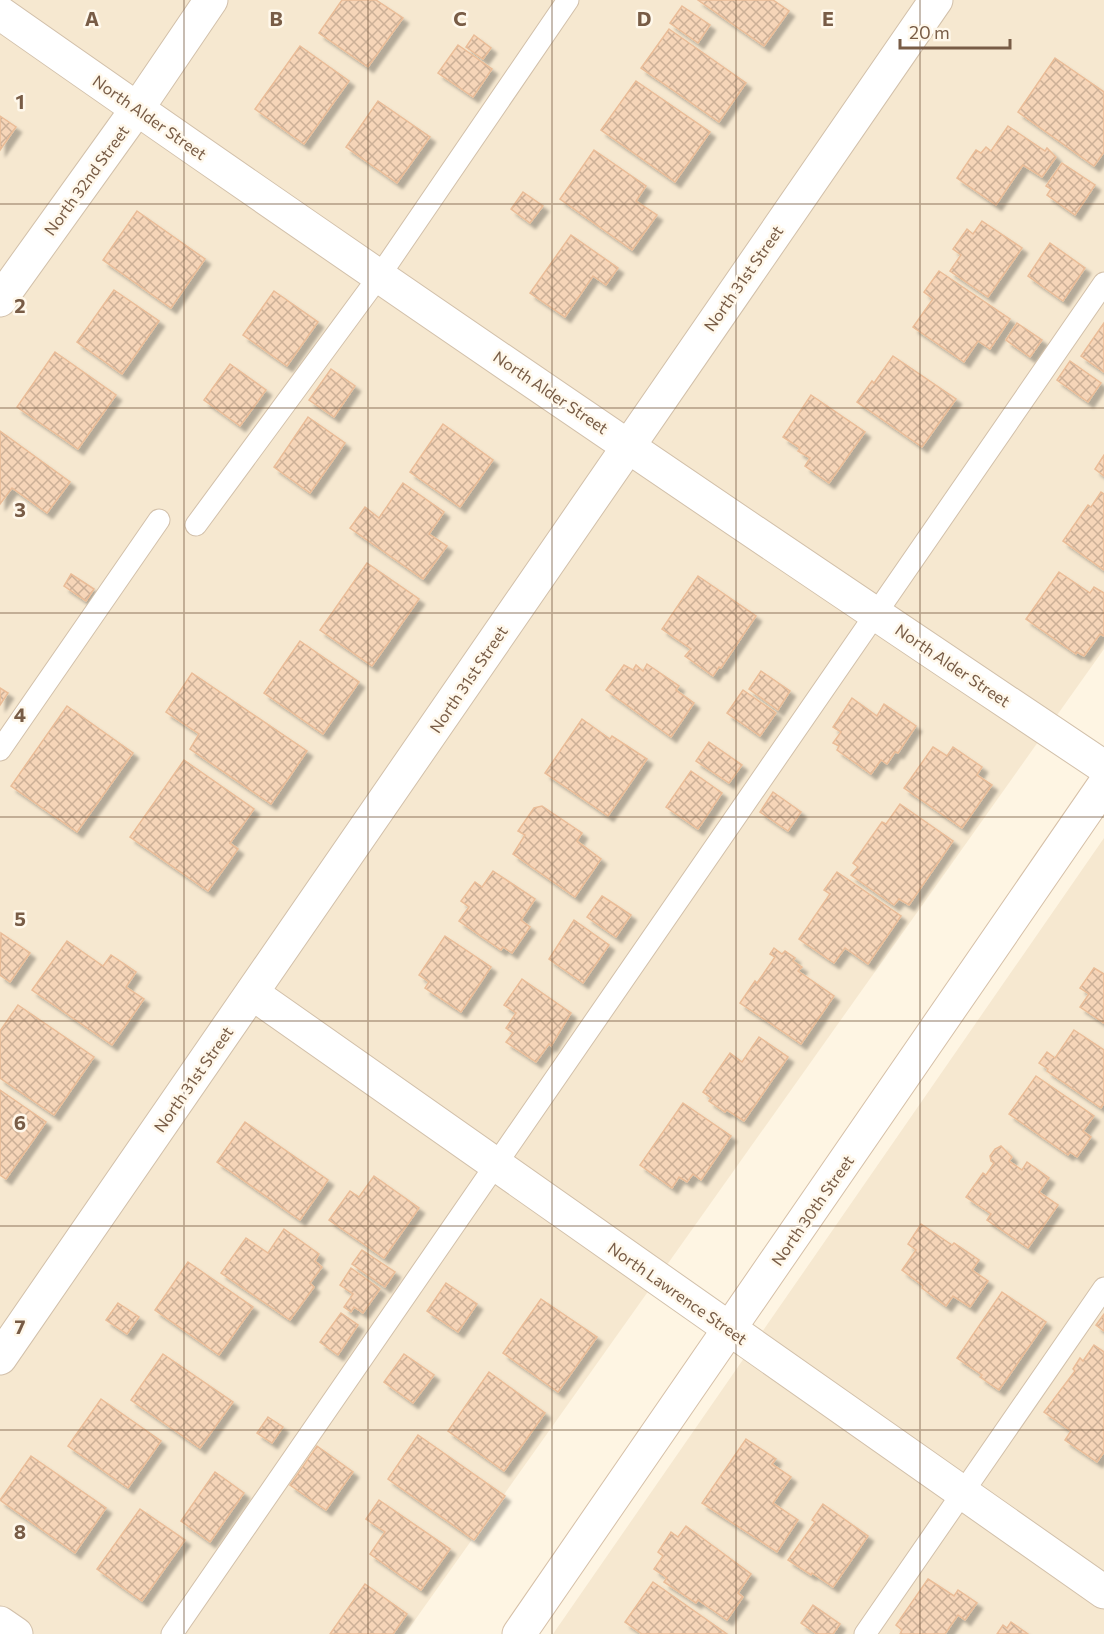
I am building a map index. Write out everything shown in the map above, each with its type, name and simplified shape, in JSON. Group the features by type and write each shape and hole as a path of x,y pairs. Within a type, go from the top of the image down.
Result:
{"street":[{"name":"North 32nd Street","path":"0,300 137,109 211,0"},
{"name":"North 31st Street","path":"0,1358 936,0"},
{"name":"North Alder Street","path":"0,13 628,445 1104,767"},
{"name":"North 30th Street","path":"519,1634 1104,785"},
{"name":"North Lawrence Street","path":"252,993 1104,1592"},
{"path":"0,1623 16,1634"}],"lane":[{"path":"196,525 380,275 568,0"},
{"path":"172,1634 1104,284"},
{"path":"0,750 159,520"},
{"path":"865,1634 1104,1288"}],"shaded area":[{"path":"0,0 1104,0 1104,649 405,1634 0,1634"},
{"path":"1104,838 1104,1634 553,1634 724,1387"}],"building":[{"path":"342,0 376,0 403,18 368,67 319,33"},
{"path":"698,0 773,0 789,11 764,46"},
{"path":"682,6 710,25 698,43 670,23"},
{"path":"669,29 746,83 719,122 641,68"},
{"path":"474,35 491,48 483,59 466,47"},
{"path":"458,45 492,69 473,97 438,73"},
{"path":"300,46 349,81 304,144 255,109"},
{"path":"1055,58 1104,92 1104,152 1094,166 1018,112"},
{"path":"636,81 710,132 675,182 601,130"},
{"path":"378,101 430,137 397,183 346,147"},
{"path":"0,116 16,127 0,150"},
{"path":"1008,126 1045,151 1047,148 1056,157 1042,177 1023,165 996,205 957,178 976,150 981,153 986,147 991,151"},
{"path":"594,150 646,186 636,201 657,215 632,250 560,199"},
{"path":"1062,163 1095,185 1075,215 1047,195 1051,189 1046,186"},
{"path":"523,192 543,206 530,223 511,209"},
{"path":"137,211 205,259 171,308 103,260"},
{"path":"982,221 1022,248 988,297 950,271 961,255 953,249 967,229 973,234"},
{"path":"571,235 618,268 606,285 593,276 565,317 530,293"},
{"path":"1050,243 1085,268 1063,301 1028,276"},
{"path":"939,271 1010,319 990,349 978,341 964,362 913,327 933,299 924,292"},
{"path":"114,290 159,321 122,374 77,342"},
{"path":"274,291 318,322 287,366 243,335"},
{"path":"1017,323 1042,340 1030,357 1006,340"},
{"path":"1104,323 1104,372 1081,356"},
{"path":"55,352 116,395 78,449 17,407"},
{"path":"893,356 956,399 922,447 857,402"},
{"path":"1070,361 1101,383 1088,402 1057,380"},
{"path":"230,364 266,390 240,426 204,400"},
{"path":"331,369 355,386 334,417 309,400"},
{"path":"811,395 865,432 829,483 805,466 810,458 798,451 800,448 783,437"},
{"path":"308,417 345,443 310,493 274,467"},
{"path":"443,424 493,460 460,507 410,472"},
{"path":"0,431 70,482 47,513 12,488 0,504"},
{"path":"1104,455 1104,476 1095,469"},
{"path":"403,483 444,512 429,534 447,546 423,579 350,528 365,507 379,518"},
{"path":"1101,492 1104,494 1104,570 1063,541 1088,505 1091,507"},
{"path":"367,563 419,599 372,666 320,630"},
{"path":"1059,572 1090,593 1094,587 1104,593 1104,636 1100,634 1084,656 1077,652 1076,654 1026,619"},
{"path":"71,574 94,589 86,601 64,586"},
{"path":"698,576 756,616 721,668 719,667 713,676 685,656 691,649 662,629"},
{"path":"300,641 359,682 323,734 264,693"},
{"path":"647,664 679,686 676,690 694,703 671,737 606,690 624,665 633,670 636,665 643,671"},
{"path":"761,671 790,691 778,710 749,689"},
{"path":"192,673 307,751 271,804 190,749 199,734 166,712"},
{"path":"0,688 8,693 0,705"},
{"path":"743,690 776,713 760,736 727,713"},
{"path":"852,698 877,716 884,704 916,726 898,753 895,752 887,764 881,760 871,774 837,750 839,746 833,743 841,732 833,727"},
{"path":"67,706 133,753 77,832 11,786"},
{"path":"582,719 610,739 612,736 647,759 608,816 545,773"},
{"path":"709,742 742,765 729,783 696,761"},
{"path":"933,747 947,756 953,747 982,767 977,775 992,785 962,828 904,788"},
{"path":"184,760 254,809 230,843 238,849 208,891 130,837"},
{"path":"691,771 722,793 698,829 666,807"},
{"path":"773,792 801,812 788,831 760,812"},
{"path":"900,804 953,841 909,905 899,899 894,905 851,875 858,867 853,863 882,822 886,824"},
{"path":"542,806 582,833 577,841 601,859 575,897 513,854 525,835 518,831 534,808"},
{"path":"493,871 535,899 521,920 530,927 512,953 503,947 501,950 459,921 469,907 461,901 475,882 482,887"},
{"path":"837,872 901,916 868,964 845,948 834,963 799,939 830,894 824,890"},
{"path":"602,896 631,915 616,937 587,917"},
{"path":"574,920 609,945 583,983 549,959"},
{"path":"1,933 30,953 10,982 0,975"},
{"path":"445,936 491,967 461,1012 425,988 429,982 419,975"},
{"path":"67,941 103,966 111,955 136,972 126,987 144,999 112,1045 32,990"},
{"path":"774,948 782,954 785,951 795,958 793,961 802,967 798,971 834,996 801,1044 740,1003 775,957 770,954"},
{"path":"1094,968 1104,974 1104,1023 1080,1007 1089,994 1080,988"},
{"path":"522,979 571,1013 551,1046 549,1044 536,1062 506,1042 513,1033 506,1028 516,1013 504,1005"},
{"path":"18,1005 94,1057 54,1115 0,1078 0,1031"},
{"path":"1074,1030 1104,1050 1104,1103 1101,1108 1039,1063 1047,1052 1055,1058"},
{"path":"759,1037 788,1057 744,1121 709,1101 711,1098 703,1092 730,1053 742,1062"},
{"path":"1036,1076 1094,1116 1083,1131 1091,1137 1077,1157 1070,1152 1068,1155 1009,1114"},
{"path":"0,1090 46,1122 6,1179 0,1175"},
{"path":"683,1103 731,1136 701,1180 693,1174 687,1182 679,1177 672,1188 640,1165"},
{"path":"245,1122 328,1180 300,1220 217,1162"},
{"path":"1001,1146 1012,1157 1009,1161 1022,1170 1027,1162 1049,1178 1039,1192 1058,1205 1028,1248 987,1220 991,1214 966,1197 983,1173 986,1175 994,1163 990,1156 995,1149"},
{"path":"374,1176 419,1208 384,1258 329,1220 350,1191 359,1197"},
{"path":"921,1224 979,1260 972,1270 988,1281 970,1307 953,1296 946,1306 902,1270 916,1250 908,1244"},
{"path":"284,1229 319,1254 315,1261 322,1267 310,1283 314,1287 290,1320 221,1273 246,1238 268,1253"},
{"path":"362,1250 395,1272 385,1287 352,1264"},
{"path":"188,1262 253,1307 219,1355 155,1310"},
{"path":"351,1268 380,1289 363,1313 354,1307 351,1312 344,1307 353,1294 340,1285"},
{"path":"446,1283 477,1304 458,1332 427,1311"},
{"path":"1002,1292 1046,1322 999,1390 957,1358"},
{"path":"541,1299 597,1337 558,1392 503,1353"},
{"path":"118,1303 139,1317 127,1334 106,1320"},
{"path":"341,1313 358,1325 338,1355 320,1342"},
{"path":"1104,1314 1104,1331 1096,1325"},
{"path":"1094,1345 1104,1352 1104,1452 1097,1462 1065,1440 1071,1431 1044,1412 1075,1371 1073,1369 1080,1358 1083,1361"},
{"path":"163,1354 233,1402 200,1448 131,1400"},
{"path":"404,1354 434,1375 413,1403 384,1382"},
{"path":"489,1372 545,1413 504,1471 448,1431"},
{"path":"101,1399 161,1441 128,1488 68,1446"},
{"path":"268,1417 283,1427 272,1443 257,1433"},
{"path":"418,1435 505,1496 474,1540 388,1479"},
{"path":"746,1439 776,1459 772,1464 791,1477 773,1503 798,1520 777,1552 702,1503"},
{"path":"317,1446 353,1472 326,1510 290,1485"},
{"path":"31,1456 106,1508 75,1553 0,1500"},
{"path":"215,1472 244,1493 210,1542 181,1521"},
{"path":"379,1500 450,1549 421,1590 370,1554 385,1532 366,1519"},
{"path":"823,1504 868,1536 833,1587 788,1560 815,1522 812,1520"},
{"path":"140,1509 185,1540 142,1601 97,1569"},
{"path":"686,1526 751,1574 738,1593 743,1597 727,1620 698,1600 696,1603 664,1582 667,1578 654,1569 663,1556 658,1552 671,1532 678,1537"},
{"path":"928,1579 954,1596 958,1590 977,1603 965,1620 958,1615 945,1634 900,1634 902,1630 896,1625"},
{"path":"653,1582 727,1634 642,1634 625,1622"},
{"path":"365,1584 407,1614 393,1634 330,1634"},
{"path":"813,1605 840,1624 833,1634 817,1634 801,1623"},
{"path":"1011,1622 1028,1634 997,1634 1003,1625 1007,1628"}]}
